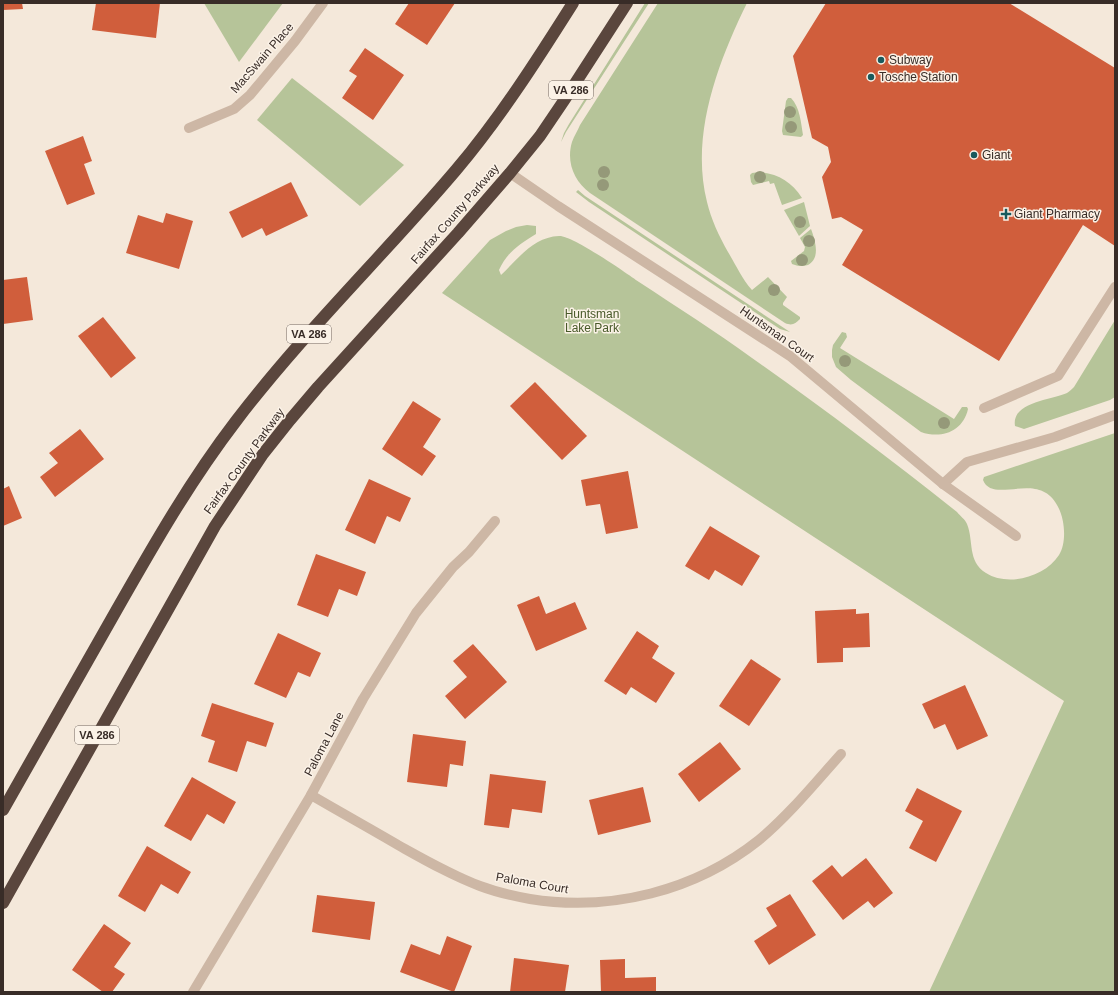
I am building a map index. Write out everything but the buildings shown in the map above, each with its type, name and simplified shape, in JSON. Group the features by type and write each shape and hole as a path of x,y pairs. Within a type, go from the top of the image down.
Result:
{"highway":[{"name":"VA 286","path":"3,810 158,537 208,460 235,422 269,380 429,202 484,136 512,98 573,3"},
{"name":"Fairfax County Parkway","path":"3,903 215,526 263,454 318,387 432,262 510,173 540,136 628,3"}],"street":[{"name":"MacSwain Place","path":"189,128 234,109 250,95 295,41 323,3"},
{"name":"Huntsman Court","path":"510,173 558,206 790,356 943,484 1016,536"},
{"path":"984,408 1058,376 1115,287"},
{"path":"943,484 967,462 1055,438 1115,414"},
{"name":"Paloma Lane","path":"193,992 311,795 363,699 416,613 453,567 470,552 495,521"},
{"name":"Paloma Court","path":"311,795 446,872 481,887 509,895 550,902 595,903 634,898 677,886 722,866 759,840 805,794 841,754"}],"green space":[{"path":"204,3 283,3 239,62"},
{"path":"645,3 649,3 561,142 569,124"},
{"path":"658,3 747,3 726,50 717,74 710,100 702,151 703,177 707,202 718,234 742,277 752,290 768,277 787,297 783,305 800,317 797,322 793,324 785,323 590,193 580,183 573,170 570,149 580,125"},
{"path":"292,78 404,165 360,206 257,120"},
{"path":"788,98 791,98 798,110 803,135 801,137 783,135 782,131 786,101"},
{"path":"760,172 779,177 789,183 802,198 782,205 774,183 770,184 769,181 753,185 751,182 750,175 752,173"},
{"path":"578,190 790,332 780,329 589,202 576,192"},
{"path":"804,202 810,226 799,236 784,210"},
{"name":"Huntsman Lake Park","path":"527,225 536,226 536,234 510,253 499,270 501,275 526,250 541,240 550,237 566,237 599,255 738,348 907,472 957,512 967,524 973,557 976,563 986,573 995,577 1005,579 1026,578 1045,569 1053,563 1062,550 1064,530 1060,510 1049,495 1039,490 1028,488 996,490 988,487 983,480 984,477 1115,433 1115,992 929,992 1064,701 442,293 490,240 506,231"},
{"path":"811,229 816,248 815,258 806,266 792,264 791,261 804,251 805,247 800,238"},
{"path":"1115,320 1115,397 1024,429 1015,426 1015,418 1019,412 1026,407 1034,403 1067,393 1074,387"},
{"path":"842,332 846,333 847,337 840,348 954,419 962,407 967,407 968,409 965,417 961,423 950,432 943,434 936,435 921,432 851,380 836,367 832,357 833,345"}],"place":[{"name":"Subway","path":"881,60"},
{"name":"Tosche Station","path":"871,77"},
{"name":"Giant","path":"974,155"},
{"name":"Giant Pharmacy","path":"1006,214"}]}
